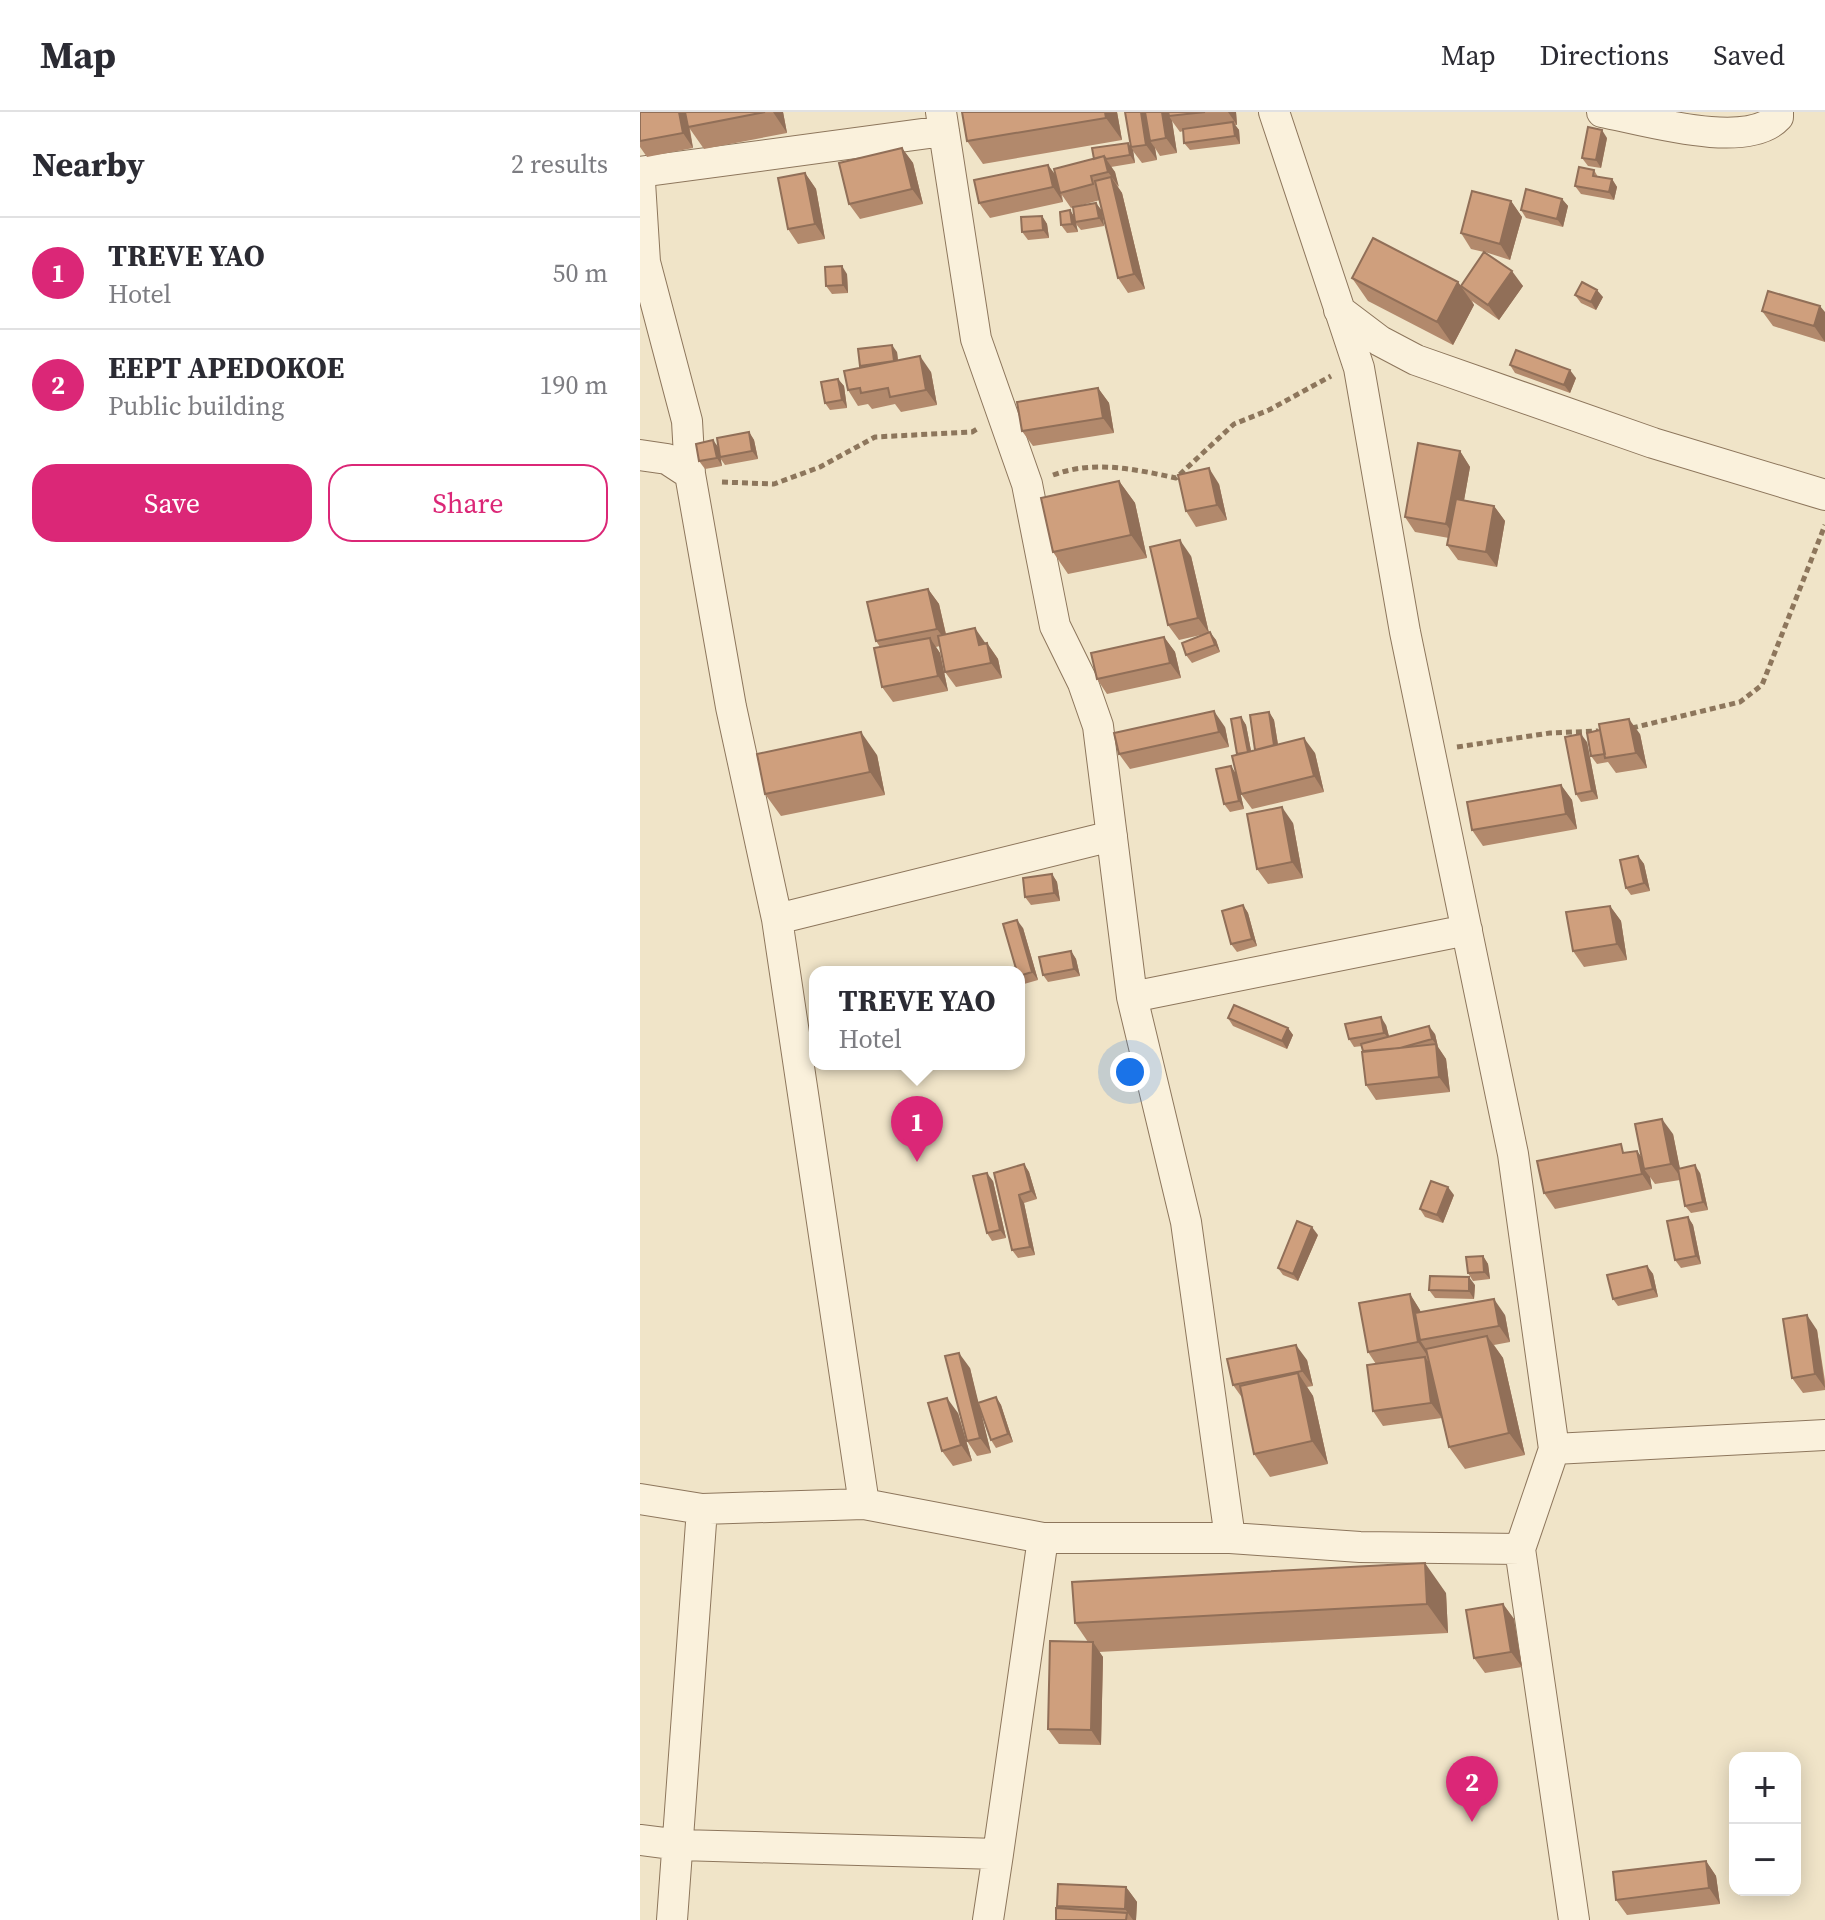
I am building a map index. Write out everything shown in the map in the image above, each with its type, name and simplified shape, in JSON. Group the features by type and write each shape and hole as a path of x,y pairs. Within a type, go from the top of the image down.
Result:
{"street":[{"path":"1274,112 1359,368 1429,751 1513,1154 1554,1449 1520,1549 1574,1920"},
{"path":"1602,112 1731,135 1769,127 1778,112"},
{"path":"640,172 942,122 976,339 1005,414 1027,484 1055,626 1083,683 1098,726 1132,997 1186,1222 1230,1538"},
{"path":"640,182 643,262 687,421 690,474 731,707 777,919 864,1504"},
{"path":"1339,310 1380,341 1416,360 1653,443 1825,495"},
{"path":"640,455 667,459 690,474"},
{"path":"777,919 1112,836"},
{"path":"1132,997 1467,930"},
{"path":"1554,1449 1825,1435"},
{"path":"640,1499 702,1509 864,1504 1043,1538 1230,1538 1360,1547 1520,1549"},
{"path":"672,1920 680,1845 702,1509"},
{"path":"988,1920 1043,1538"},
{"path":"640,1840 680,1845 998,1854"}],"path":[{"path":"1027,484 1080,465 1129,469 1176,478 1234,424 1269,410 1331,377 1359,368"},
{"path":"690,474 719,482 774,484 820,467 875,437 972,432 1005,414"},
{"path":"1621,730 1740,702 1762,685 1825,525"},
{"path":"1429,751 1550,733 1607,731"}],"building":[{"path":"640,112 679,112 683,133 640,141"},
{"path":"685,112 765,112 688,127"},
{"path":"962,112 1105,112 1106,118 967,141"},
{"path":"1125,112 1141,112 1146,145 1131,147"},
{"path":"1145,112 1162,112 1166,138 1150,141"},
{"path":"1168,112 1205,112 1169,116"},
{"path":"1233,122 1235,136 1184,143 1183,129"},
{"path":"1588,127 1602,130 1596,160 1582,158"},
{"path":"1128,143 1130,155 1094,159 1092,148"},
{"path":"902,148 912,189 849,204 839,163"},
{"path":"1104,156 1108,172 1091,176 1093,184 1060,193 1054,169"},
{"path":"1048,165 1053,187 979,203 974,180"},
{"path":"1579,167 1594,170 1593,176 1612,179 1609,192 1575,186"},
{"path":"805,173 815,224 788,229 778,178"},
{"path":"1111,177 1134,274 1118,278 1095,181"},
{"path":"1526,189 1562,199 1557,219 1521,210"},
{"path":"1472,191 1511,201 1500,244 1461,233"},
{"path":"1096,203 1099,218 1075,222 1073,207"},
{"path":"1070,210 1072,224 1061,225 1060,212"},
{"path":"1042,216 1043,230 1022,232 1021,217"},
{"path":"1373,238 1458,282 1437,322 1352,278"},
{"path":"1484,252 1512,271 1488,305 1461,286"},
{"path":"842,266 843,285 826,286 825,267"},
{"path":"1582,282 1597,290 1591,302 1575,295"},
{"path":"1768,291 1820,306 1814,326 1762,311"},
{"path":"892,345 894,361 860,366 858,349"},
{"path":"1516,350 1570,370 1564,385 1510,365"},
{"path":"920,356 926,390 890,397 888,388 861,393 860,388 848,390 844,371"},
{"path":"838,379 842,400 825,403 821,382"},
{"path":"1098,388 1103,418 1022,431 1017,402"},
{"path":"749,432 752,451 720,457 717,438"},
{"path":"713,440 717,458 699,461 696,444"},
{"path":"1418,443 1460,451 1446,524 1405,517"},
{"path":"1209,468 1217,505 1186,511 1178,475"},
{"path":"1119,481 1131,535 1053,552 1041,498"},
{"path":"1456,499 1494,506 1486,552 1447,545"},
{"path":"1180,540 1198,618 1168,625 1150,547"},
{"path":"928,589 937,629 876,641 867,602"},
{"path":"975,628 979,645 987,643 991,663 945,672 938,636"},
{"path":"1210,632 1215,645 1186,655 1182,643"},
{"path":"1164,637 1170,663 1097,679 1091,653"},
{"path":"930,638 938,676 882,687 874,648"},
{"path":"1214,711 1219,732 1119,754 1114,733"},
{"path":"1269,712 1274,745 1255,750 1250,715"},
{"path":"1241,717 1248,752 1237,754 1231,719"},
{"path":"1629,719 1636,753 1605,758 1599,724"},
{"path":"1600,730 1605,754 1591,756 1587,733"},
{"path":"861,732 870,772 765,794 757,754"},
{"path":"1581,734 1592,791 1576,794 1565,737"},
{"path":"1304,738 1314,776 1241,794 1232,756"},
{"path":"1231,766 1239,801 1224,804 1216,769"},
{"path":"1561,785 1566,814 1472,830 1467,802"},
{"path":"1282,807 1292,862 1257,869 1247,814"},
{"path":"1638,856 1644,883 1626,888 1620,860"},
{"path":"1052,874 1054,893 1025,897 1023,878"},
{"path":"1243,905 1252,939 1231,944 1222,911"},
{"path":"1610,906 1617,944 1573,951 1566,912"},
{"path":"1017,920 1032,972 1025,974 1025,966 1015,966 1003,924"},
{"path":"1071,951 1074,969 1043,975 1039,957"},
{"path":"1234,1005 1288,1028 1282,1041 1228,1018"},
{"path":"1381,1017 1384,1033 1349,1039 1345,1024"},
{"path":"1429,1026 1432,1039 1400,1048 1363,1051 1361,1044"},
{"path":"1436,1044 1439,1077 1366,1085 1362,1052"},
{"path":"1662,1119 1671,1164 1644,1169 1635,1124"},
{"path":"1621,1144 1623,1153 1637,1151 1642,1174 1544,1193 1537,1161"},
{"path":"1024,1164 1031,1191 1019,1195 1030,1247 1012,1250 994,1173"},
{"path":"1695,1165 1703,1202 1685,1206 1678,1169"},
{"path":"987,1173 1000,1230 987,1233 973,1176"},
{"path":"1431,1181 1448,1187 1437,1215 1420,1209"},
{"path":"1688,1217 1696,1256 1675,1260 1667,1221"},
{"path":"1297,1221 1312,1227 1293,1274 1278,1268"},
{"path":"1483,1256 1484,1272 1468,1273 1466,1257"},
{"path":"1647,1266 1653,1289 1613,1299 1607,1275"},
{"path":"1430,1276 1469,1277 1469,1291 1429,1290"},
{"path":"1410,1294 1418,1342 1368,1352 1359,1303"},
{"path":"1494,1299 1499,1326 1420,1340 1415,1313"},
{"path":"1807,1315 1815,1374 1792,1378 1783,1319"},
{"path":"1487,1336 1509,1433 1449,1447 1426,1349"},
{"path":"1296,1345 1302,1371 1233,1385 1227,1359"},
{"path":"959,1353 980,1438 967,1441 945,1356"},
{"path":"1425,1357 1431,1403 1373,1411 1367,1365"},
{"path":"1298,1373 1312,1441 1254,1454 1240,1386"},
{"path":"996,1397 1008,1434 991,1440 978,1403"},
{"path":"947,1398 961,1445 942,1451 928,1403"},
{"path":"1425,1563 1427,1604 1075,1623 1072,1582"},
{"path":"1503,1604 1511,1652 1474,1658 1466,1610"},
{"path":"1050,1641 1093,1642 1091,1730 1048,1729"},
{"path":"1706,1861 1709,1888 1616,1900 1613,1872"},
{"path":"1058,1884 1126,1887 1125,1909 1057,1906"},
{"path":"1056,1908 1127,1913 1126,1920 1056,1920"}],"place":[{"name":"TREVE YAO","path":"917,1162"},
{"name":"EEPT APEDOKOE","path":"1472,1822"}]}
